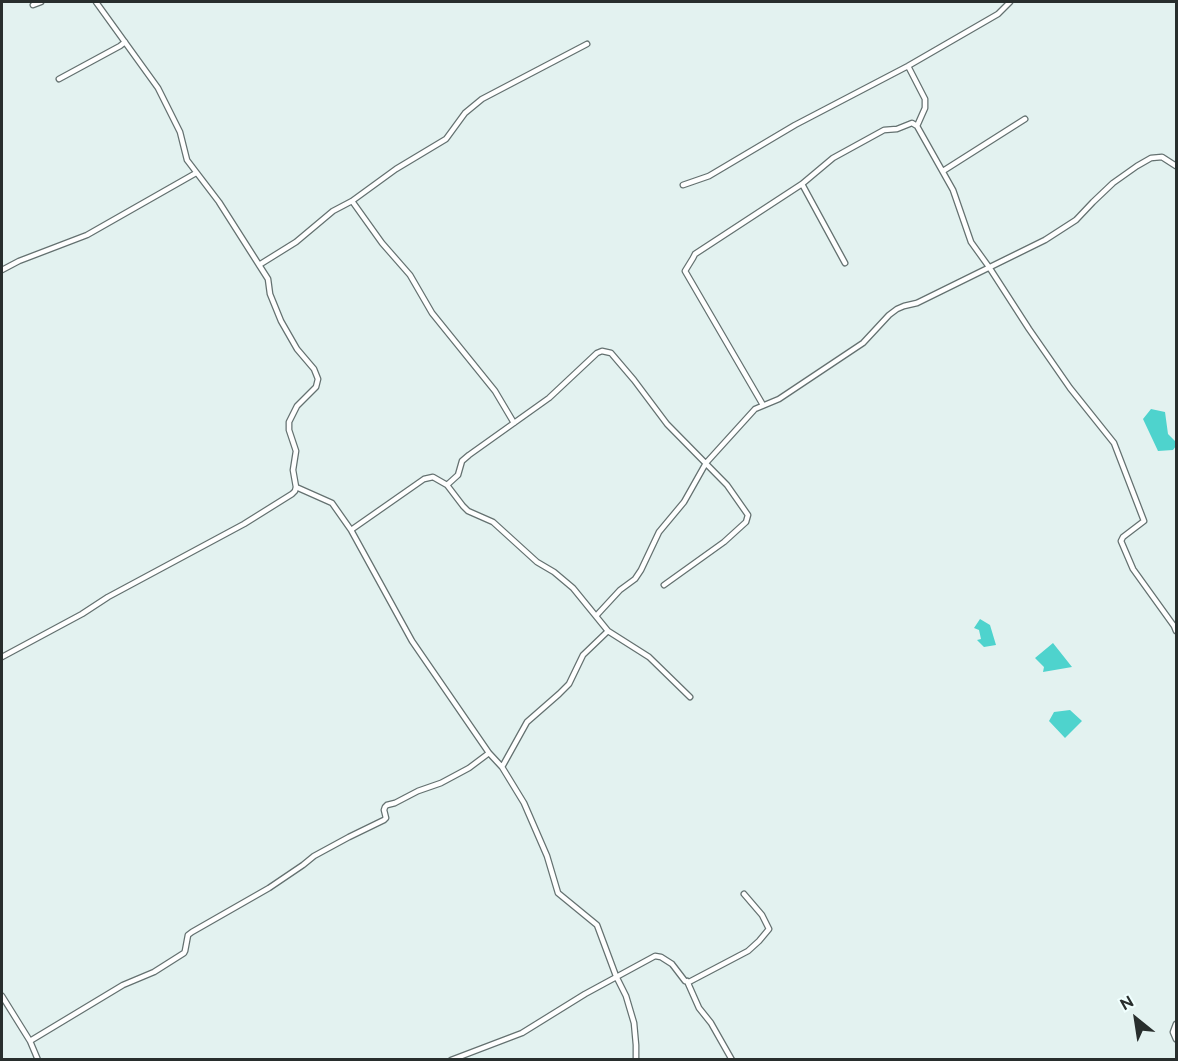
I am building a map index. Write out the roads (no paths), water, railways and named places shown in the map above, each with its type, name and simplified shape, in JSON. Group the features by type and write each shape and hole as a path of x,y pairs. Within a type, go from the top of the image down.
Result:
{"street":[{"path":"33,5 41,2"},
{"path":"2,657 244,524 292,494 296,487 293,470 296,452 289,430 289,422 297,406 316,387 318,379 314,369 297,349 281,321 270,294 268,279 260,265 219,202 187,160 180,132 158,88 96,2"},
{"path":"683,185 709,176 795,125 908,66 998,14 1010,2"},
{"path":"59,79 125,42"},
{"path":"260,265 296,242 333,211 446,139 465,113 482,99 587,44"},
{"path":"908,66 925,99 925,108 917,126"},
{"path":"943,171 1025,119"},
{"path":"763,405 684,271 694,254 802,184 833,158 884,130 897,129 912,123 917,126 953,190 971,242 1070,388 1114,443 1144,521 1123,537 1122,541 1133,568 1176,627"},
{"path":"596,616 620,590 635,579 659,532 684,502 706,463 755,409 779,399 863,344 897,309 917,303 1045,240 1076,220 1113,183 1144,162 1151,158 1162,157 1176,166"},
{"path":"2,270 19,261 87,236 196,173"},
{"path":"802,184 845,263"},
{"path":"352,201 382,243 410,275 432,313 495,391 514,423"},
{"path":"447,484 458,475 462,461 549,398 597,353 602,351 611,353 667,424 727,485 748,514 746,522 724,542 663,585"},
{"path":"351,530 424,479 433,477 447,484 468,512 493,522 537,562 554,572 573,588 608,631 649,657 690,697"},
{"path":"296,487 332,503 351,530 412,641 489,753 502,767 524,803 547,856 558,892 597,925 626,996 634,1023 636,1059"},
{"path":"502,767 527,722 569,684 583,655 608,631"},
{"path":"30,1041 184,953 188,935 192,932 269,888 314,856 384,820 386,818 385,807 441,783 469,768 489,753"},
{"path":"687,981 748,951 767,933 769,929 762,915 744,894"},
{"path":"452,1059 522,1033 616,976 655,956 672,964 687,981 699,1008 711,1023 732,1059"},
{"path":"2,996 30,1041 38,1059"},
{"path":"1176,1024 1173,1032 1176,1039"}],"water":[{"path":"1151,409 1165,412 1168,434 1176,442 1173,450 1158,451 1143,419"},
{"path":"980,619 990,625 996,645 984,647 977,640 981,639 979,630 974,628"},
{"path":"1053,643 1072,667 1043,672 1044,667 1035,658"},
{"path":"1070,710 1082,721 1065,738 1049,721 1054,712"}]}
